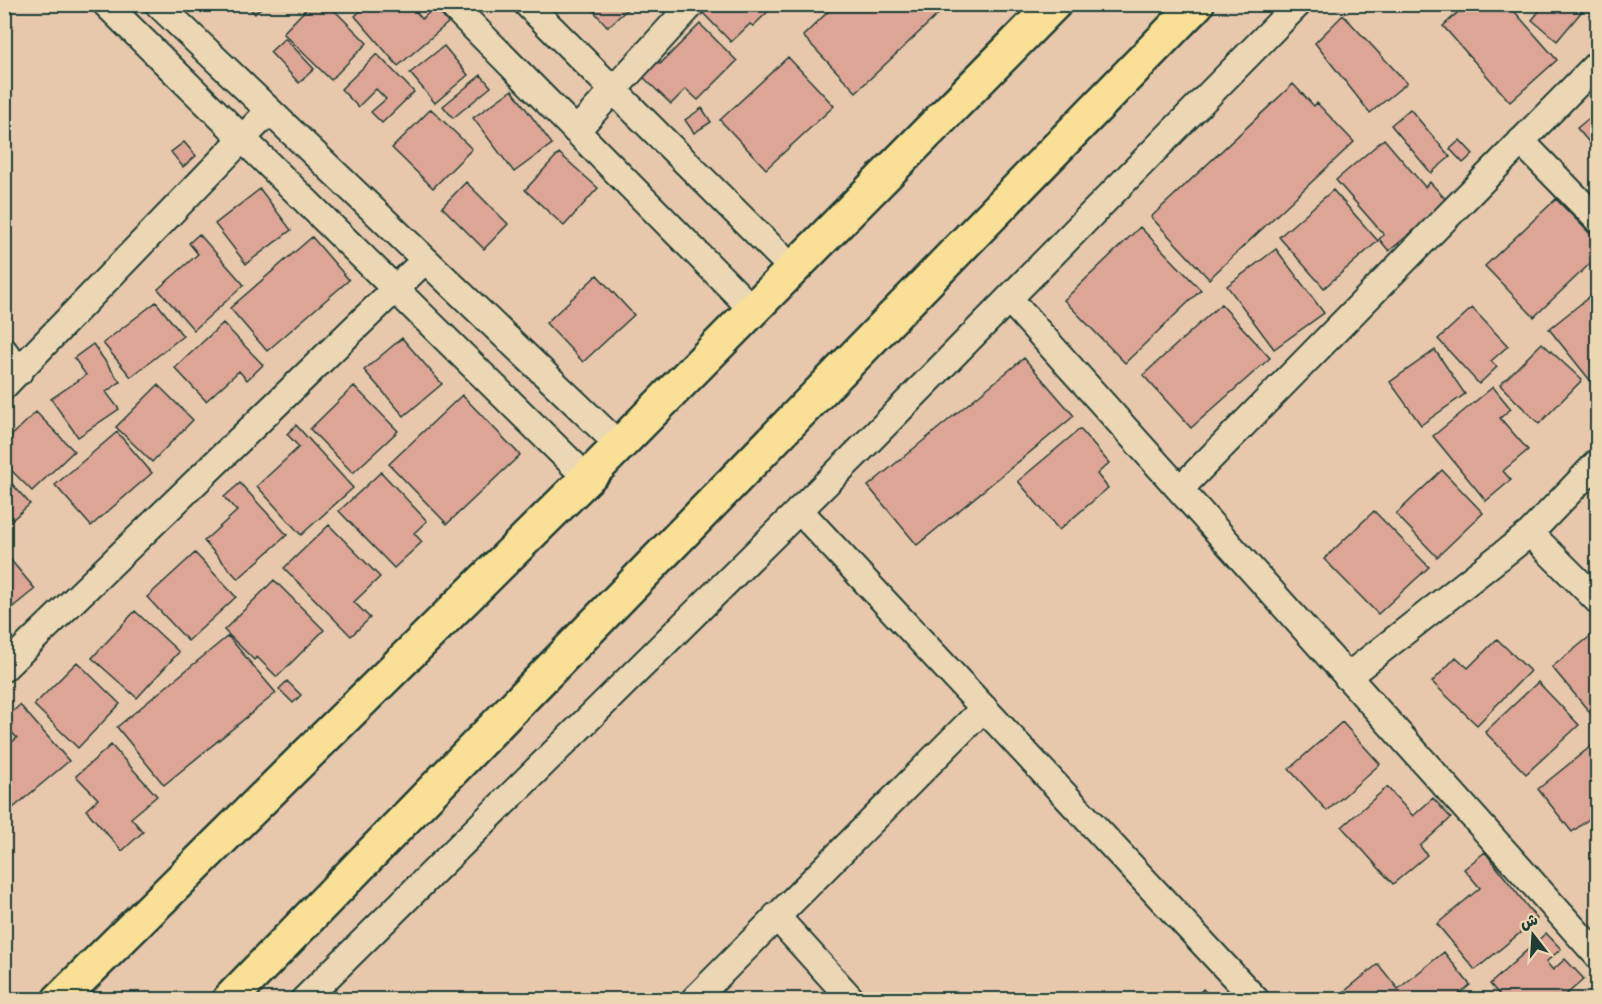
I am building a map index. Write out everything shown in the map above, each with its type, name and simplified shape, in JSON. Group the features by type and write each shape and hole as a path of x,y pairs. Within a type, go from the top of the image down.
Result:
{"main road":[{"path":"59,999 620,446 1054,4"},
{"path":"229,999 1197,4"}],"street":[{"path":"106,4 587,478"},
{"path":"158,4 620,446"},
{"path":"452,4 753,310"},
{"path":"528,4 794,270"},
{"path":"576,130 692,4"},
{"path":"304,999 799,510 1298,4"},
{"path":"1180,489 1598,63"},
{"path":"9,370 243,140 269,111"},
{"path":"1521,141 1598,220"},
{"path":"4,668 425,260"},
{"path":"1009,298 1598,956"},
{"path":"1347,676 1530,533 1598,462"},
{"path":"799,510 1256,999"},
{"path":"1530,533 1598,601"},
{"path":"694,999 984,708"},
{"path":"776,916 852,999"}],"building":[{"path":"246,4 265,4 255,14"},
{"path":"311,4 328,4 367,43 331,80 283,33"},
{"path":"368,4 410,4 422,19 435,7 448,23 398,66 355,16"},
{"path":"587,4 633,4 608,27"},
{"path":"708,4 776,4 753,26 750,24 731,42 701,11"},
{"path":"836,4 949,4 856,92 803,36"},
{"path":"1467,4 1508,4 1557,60 1510,102 1443,26"},
{"path":"1545,4 1588,4 1557,41 1532,20"},
{"path":"1343,15 1407,83 1370,113 1315,43"},
{"path":"700,24 737,61 698,100 686,89 671,104 642,76 657,60 660,64"},
{"path":"285,38 314,69 299,83 270,52"},
{"path":"444,46 468,75 435,103 410,73"},
{"path":"377,54 414,92 382,123 371,112 386,99 376,89 358,107 341,89"},
{"path":"788,57 834,106 766,169 720,120"},
{"path":"481,75 491,87 453,118 443,106"},
{"path":"1293,84 1314,106 1317,103 1354,142 1209,279 1151,217"},
{"path":"512,90 552,144 514,172 473,118"},
{"path":"702,108 711,122 694,133 685,120"},
{"path":"431,109 472,149 433,188 392,148"},
{"path":"1410,109 1450,157 1431,173 1391,125"},
{"path":"1598,111 1598,153 1577,128"},
{"path":"1384,139 1425,187 1430,182 1448,202 1389,251 1379,239 1384,235 1336,180"},
{"path":"1460,140 1473,154 1463,163 1450,149"},
{"path":"184,142 196,156 183,167 171,152"},
{"path":"559,153 598,188 564,226 525,190"},
{"path":"466,182 508,224 484,249 442,207"},
{"path":"260,189 291,230 246,264 215,224"},
{"path":"1333,190 1378,241 1324,288 1279,237"},
{"path":"1556,199 1598,242 1598,256 1534,317 1485,266"},
{"path":"1140,227 1201,290 1125,363 1064,300"},
{"path":"199,234 244,285 194,330 158,289 198,254 189,243"},
{"path":"312,237 349,280 267,351 230,308"},
{"path":"1276,249 1324,313 1274,349 1227,286"},
{"path":"597,275 634,315 583,362 546,323"},
{"path":"1598,290 1598,389 1597,389 1549,329"},
{"path":"156,302 183,336 131,377 103,343"},
{"path":"1221,304 1270,358 1191,428 1143,375"},
{"path":"1472,308 1508,346 1491,361 1497,367 1479,384 1438,339"},
{"path":"223,323 263,365 247,380 239,371 206,401 175,368"},
{"path":"402,338 442,384 404,416 364,370"},
{"path":"1542,343 1582,380 1539,424 1500,385"},
{"path":"93,344 120,382 106,392 119,409 78,437 51,399 86,375 74,358"},
{"path":"1435,350 1465,394 1421,425 1390,382"},
{"path":"1024,358 1074,416 917,545 868,486"},
{"path":"158,385 193,420 152,462 116,427"},
{"path":"354,386 398,431 353,473 310,429"},
{"path":"1493,387 1511,409 1500,418 1528,450 1503,471 1511,480 1486,501 1433,436"},
{"path":"462,395 520,455 447,524 389,464"},
{"path":"36,412 74,451 32,491 4,463 4,443"},
{"path":"296,425 353,488 301,535 257,486 299,447 287,434"},
{"path":"1080,429 1109,463 1097,474 1108,488 1059,530 1018,481"},
{"path":"117,432 152,473 91,526 55,485"},
{"path":"1442,470 1483,513 1437,557 1396,514"},
{"path":"381,472 427,521 414,533 422,542 394,568 339,511"},
{"path":"4,475 30,504 4,527"},
{"path":"240,483 287,535 238,579 204,541 237,511 224,497"},
{"path":"1374,511 1429,567 1378,614 1324,559"},
{"path":"329,525 380,577 354,602 370,618 351,636 284,568"},
{"path":"4,552 35,589 4,614"},
{"path":"195,553 236,597 188,641 147,597"},
{"path":"274,580 324,630 277,677 257,657 254,660 224,630"},
{"path":"135,611 179,652 137,698 92,658"},
{"path":"1598,630 1598,721 1597,721 1552,667"},
{"path":"228,636 276,693 164,785 117,727"},
{"path":"1497,639 1530,671 1477,725 1432,682 1456,657 1468,668"},
{"path":"77,662 120,704 78,748 34,705"},
{"path":"287,681 301,695 293,703 279,689"},
{"path":"1538,682 1579,725 1526,774 1485,732"},
{"path":"20,705 69,761 13,808 4,798 4,749 17,738 4,724 4,719"},
{"path":"1342,722 1380,764 1327,811 1289,769"},
{"path":"1595,743 1598,812 1572,832 1538,789"},
{"path":"111,745 157,796 131,818 143,832 122,851 86,810 98,799 76,776"},
{"path":"1387,787 1413,816 1433,798 1451,818 1420,846 1427,855 1393,884 1342,827"},
{"path":"1485,852 1537,919 1475,970 1437,924 1480,888 1464,869"},
{"path":"1546,933 1561,949 1546,962 1553,970 1565,959 1584,979 1560,1000 1504,1000 1490,984"},
{"path":"1444,952 1470,985 1452,1000 1334,1000 1378,964 1398,989"},
{"path":"1203,989 1213,1000 1192,1000"}]}
